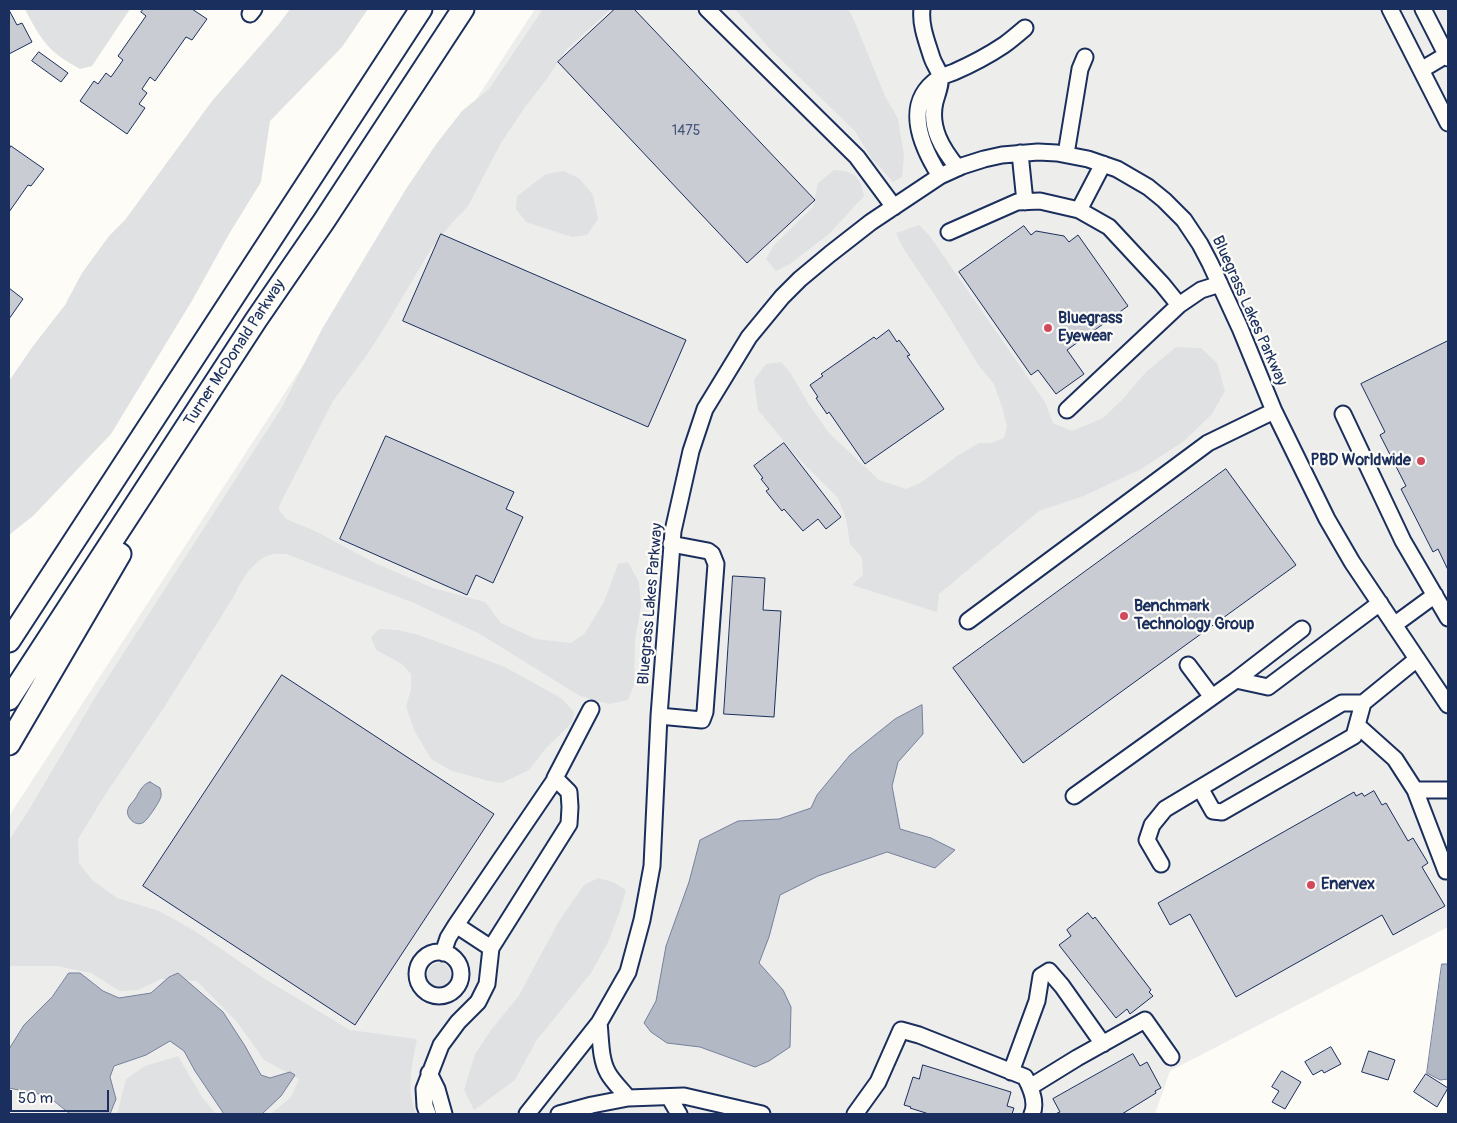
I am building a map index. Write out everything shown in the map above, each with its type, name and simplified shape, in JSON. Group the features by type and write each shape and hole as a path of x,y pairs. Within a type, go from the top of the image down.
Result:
{"highway":[{"name":"Turner McDonald Parkway","path":"9,641 421,9"},
{"name":"Turner McDonald Parkway","path":"9,699 256,320 464,9"},
{"path":"9,744 256,320"},
{"path":"9,627 59,564"}],"street":[{"path":"707,9 857,157 894,207"},
{"path":"922,9 923,28 940,77 933,111 933,121 940,142 958,168"},
{"path":"1390,9 1448,123"},
{"path":"1421,70 1448,56 1423,9"},
{"path":"940,176 929,159 917,121 917,111 923,96 929,87 940,77 952,73 1004,46 1025,28"},
{"path":"1066,154 1080,69 1085,57"},
{"path":"1020,153 1025,202"},
{"name":"Bluegrass Lakes Parkway","path":"527,1114 599,1023 628,972 642,920 652,866 659,716 673,531 691,451 705,409 749,337 782,297 800,279 853,236 894,207 940,176 958,168 984,159 1020,153 1066,154 1088,158 1130,176 1148,187 1175,210 1200,244 1220,284 1274,411 1327,520 1352,562 1448,705"},
{"path":"1080,210 1103,164"},
{"path":"949,232 1017,202 1040,201 1080,210 1109,227 1179,305"},
{"path":"1067,410 1179,305 1201,290 1220,284"},
{"path":"968,621 1208,443 1274,411"},
{"path":"1343,414 1403,541 1448,618"},
{"path":"659,716 702,720 705,712 716,564 712,554 708,551 672,544"},
{"path":"1394,625 1435,595"},
{"path":"1236,680 1268,687 1380,603"},
{"path":"1074,796 1236,680 1302,629"},
{"path":"1200,788 1214,811 1222,812 1354,736 1363,703 1417,659"},
{"path":"1188,665 1212,697"},
{"path":"1161,864 1147,840 1152,825 1166,808 1342,703 1363,703"},
{"path":"443,953 448,938 456,925 556,778 591,709"},
{"path":"1357,725 1395,759 1415,790 1446,871 1448,871"},
{"path":"428,1114 425,1106 424,1089 441,1045 458,1022 478,1002 487,984 491,948 569,824 569,792 556,778"},
{"path":"1415,790 1448,790"},
{"path":"456,925 491,948"},
{"path":"443,953 450,955 459,965 461,978 459,984 448,994 441,996 433,995 422,987 418,980 419,966 429,955 443,953"},
{"path":"1011,1072 1037,1001 1041,976 1049,971 1062,986 1103,1044"},
{"path":"459,984 478,1002"},
{"path":"1030,1087 1145,1020 1171,1056"},
{"path":"599,1023 604,1064 609,1074 628,1098"},
{"path":"855,1114 878,1082 901,1030 919,1035 1025,1077 1030,1087 1034,1109 1032,1114"},
{"path":"429,1073 437,1089 444,1114"},
{"path":"559,1114 628,1098 684,1096 762,1114"},
{"path":"669,1097 679,1114"}],"shaded area":[{"path":"25,9 130,9 92,66 80,69 59,56 48,46 35,29"},
{"path":"290,9 368,9 342,47 270,121 261,182 111,434 33,516 9,535 9,381 65,305 82,273 109,236 125,220 212,101"},
{"path":"535,9 1448,9 1448,927 1170,1071 1155,1114 9,1114 9,816"},
{"path":"543,9 611,9 567,49 501,143 468,206 431,249 383,330 333,401 279,506 279,510 286,519 315,531 375,563 433,588 485,602 501,623 536,639 571,643 585,633 604,602 618,564 628,562 639,582 641,606 635,641 634,685 628,700 609,704 580,696 480,634 414,603 286,554 272,554 258,561 244,578 165,706 78,839 79,863 92,880 117,898 159,911 195,931 265,979 350,1030 417,1039 411,1086 411,1095 416,1114 271,1114 291,1097 299,1079 264,1060 237,1022 197,981 161,979 138,990 120,991 91,973 57,966 9,966 9,840 96,696 282,407 322,329 406,189 437,143 462,111 489,89"},
{"path":"735,9 848,9 885,96 898,119 904,156 902,177 893,182 871,158 855,131 770,49"},
{"path":"834,170 851,173 855,176 858,179 864,196 829,234 790,264 776,271 766,259 774,245 813,207 818,183"},
{"path":"563,171 579,178 593,195 598,219 587,235 572,237 526,222 516,209 517,196 546,174"},
{"path":"919,225 929,235 1045,402 1053,423 1072,431 1103,418 1122,400 1146,372 1176,347 1201,348 1217,363 1225,391 1212,414 1184,441 1141,469 1086,495 1039,511 939,594 937,612 852,585 863,575 862,558 850,544 846,519 838,498 797,457 758,410 754,380 766,364 781,362 790,372 808,403 829,433 879,480 906,489 922,482 957,456 979,443 991,443 1004,438 1007,426 994,384 979,366 903,248 896,233"},
{"path":"379,629 398,630 419,635 505,667 561,698 574,712 572,723 546,748 529,770 502,783 452,771 431,759 414,730 406,706 411,690 411,674 402,664 376,650 371,637"},
{"path":"922,705 923,734 898,762 892,786 900,829 931,838 955,850 935,868 887,852 818,876 780,895 769,937 759,963 783,990 791,1007 790,1047 769,1061 755,1067 700,1047 667,1043 651,1032 644,1023 656,1001 666,946 689,882 700,840 738,821 779,819 811,808 817,795 850,755 895,719"},
{"path":"150,782 160,788 161,798 146,820 138,824 132,821 127,812 143,787"},
{"path":"598,878 613,882 626,890 608,942 591,973 536,1041 515,1080 474,1110 464,1090 475,1054 491,1030 518,997 559,921 584,885"},
{"path":"439,963 448,966 451,975 448,984 439,987 430,984 427,975 430,966"},
{"path":"1442,964 1448,964 1448,1079 1440,1080 1427,1073"},
{"path":"69,973 80,973 103,991 119,998 151,993 169,977 178,973 223,1012 261,1075 270,1078 290,1072 295,1075 281,1096 262,1114 224,1114 184,1051 170,1041 146,1055 114,1066 110,1077 116,1099 110,1114 70,1114 48,1096 9,1088 9,1049 24,1025 52,997"},
{"path":"178,1056 202,1097 216,1114 117,1114 126,1079 145,1066"}],"building":[{"path":"144,9 192,9 207,19 192,40 186,37 155,81 150,77 142,89 147,93 139,104 145,108 127,134 80,101 94,81 98,84 106,73 111,77 123,60 118,56 146,16 141,12"},
{"path":"615,9 634,9 815,200 747,263 558,62"},
{"path":"9,10 17,25 22,23 32,42 9,54"},
{"path":"39,52 68,73 61,82 32,61"},
{"path":"11,146 44,169 31,186 28,185 9,212 9,150"},
{"name":"Bluegrass Eyewear","path":"1024,226 1031,235 1036,231 1064,236 1069,242 1078,235 1128,306 1067,350 1084,374 1056,394 1038,370 1031,375 959,272"},
{"path":"441,234 686,340 648,427 403,321"},
{"path":"9,288 23,299 9,319"},
{"path":"889,330 897,342 899,340 910,355 907,356 944,409 865,464 829,412 827,414 810,385 823,376 821,374 874,337 876,339"},
{"name":"PBD Worldwide","path":"1448,341 1448,570 1438,549 1433,552 1401,489 1406,486 1380,435 1385,432 1361,384"},
{"path":"386,436 514,492 506,509 523,517 493,583 476,575 467,595 340,539"},
{"path":"784,443 841,517 826,529 818,519 803,531 784,509 782,511 766,491 769,489 754,466"},
{"name":"Benchmark Technology Group","path":"1226,469 1296,565 1023,763 953,668"},
{"path":"733,576 765,578 763,610 781,611 774,717 724,714"},
{"path":"282,675 494,814 355,1025 143,886"},
{"name":"Enervex","path":"1374,791 1382,805 1386,803 1408,841 1413,838 1428,863 1422,867 1445,906 1393,935 1382,915 1236,997 1190,914 1170,925 1158,903 1354,792 1356,796 1362,793 1364,796"},
{"path":"1088,913 1093,919 1095,917 1151,990 1149,992 1153,996 1130,1014 1127,1009 1116,1018 1059,945 1071,936 1067,930"},
{"path":"1331,1047 1341,1064 1324,1073 1322,1070 1313,1075 1305,1062"},
{"path":"1369,1051 1395,1060 1388,1080 1362,1072"},
{"path":"1133,1054 1140,1066 1147,1062 1161,1088 1155,1091 1156,1093 1122,1114 1055,1114 1060,1112 1053,1099"},
{"path":"923,1065 1011,1092 1007,1106 1014,1108 1012,1114 929,1114 904,1105 913,1077 919,1079"},
{"path":"1282,1071 1301,1082 1285,1109 1272,1102 1279,1091 1272,1087"},
{"path":"1426,1074 1448,1088 1437,1107 1414,1092"}],"place":[{"name":"Bluegrass Eyewear","path":"1048,328"},
{"name":"PBD Worldwide","path":"1421,461"},
{"name":"Benchmark Technology Group","path":"1124,616"},
{"name":"Enervex","path":"1311,885"}]}
